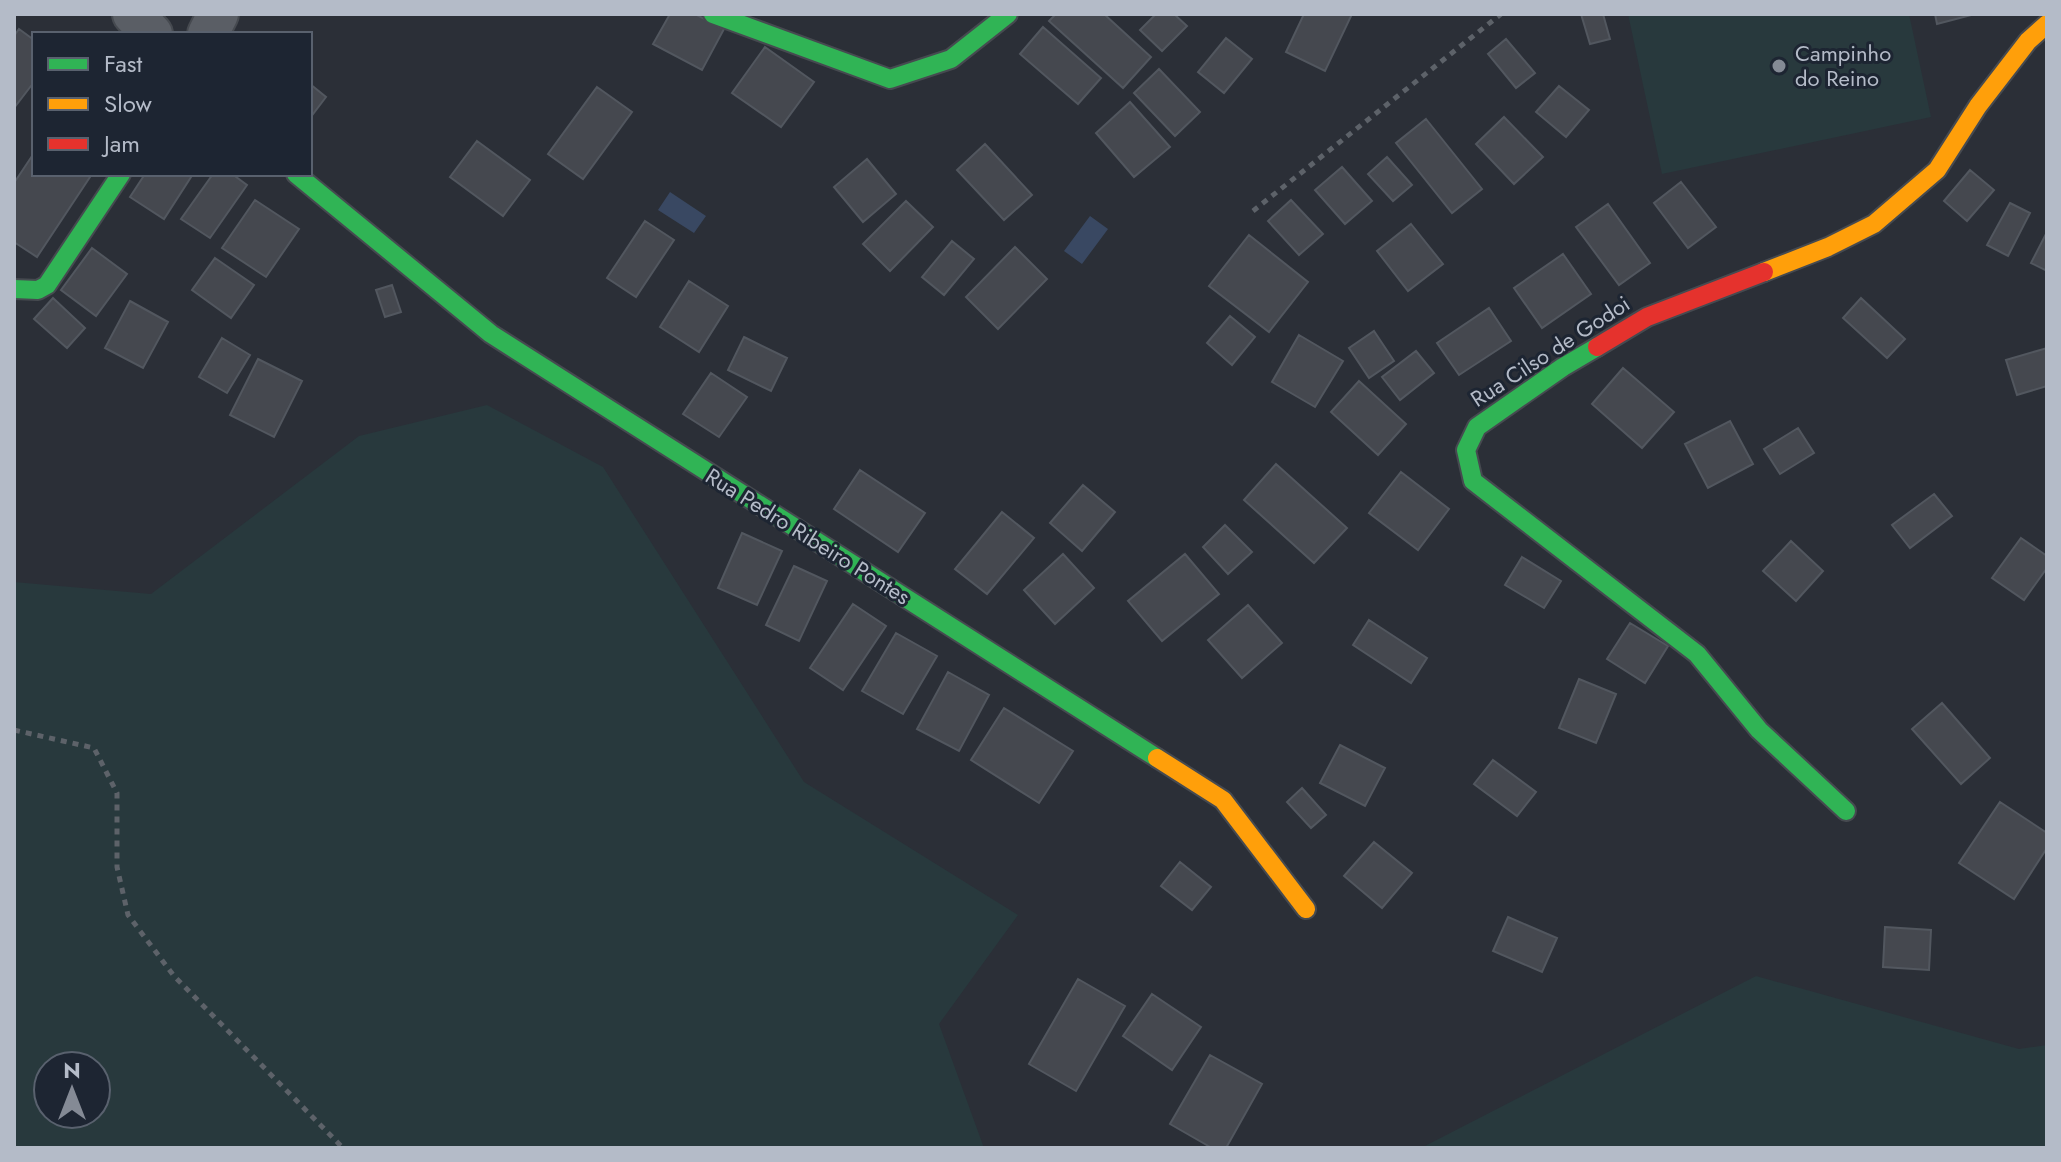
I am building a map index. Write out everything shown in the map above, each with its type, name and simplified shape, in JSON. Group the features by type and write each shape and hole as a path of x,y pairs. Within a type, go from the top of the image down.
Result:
{"street":[{"path":"133,14 150,32"},
{"path":"209,32 218,14"},
{"path":"713,14 890,79 951,59 1008,14"},
{"name":"Rua Cilso de Godoi","path":"1846,811 1759,730 1697,654 1473,481 1466,450 1477,427 1563,367 1647,317 1828,247 1874,224 1937,170 1978,106 2028,41 2047,24"},
{"path":"14,289 38,290 47,285 120,176"},
{"name":"Rua Pedro Ribeiro Pontes","path":"298,176 491,334 1223,800 1306,909"}],"path":[{"path":"1253,211 1501,14"},
{"path":"14,730 94,748 117,793 117,867 128,915 174,976 343,1148"}],"shaded area":[{"name":"Campinho do Reino","path":"1628,14 1909,14 1931,117 1662,174"},
{"path":"487,405 603,467 804,782 1018,915 939,1024 984,1148 14,1148 14,582 151,594 359,436"},
{"path":"1756,976 2019,1049 2047,1045 2047,1148 1421,1148"}],"water":[{"path":"670,192 706,216 694,233 658,210"},
{"path":"1090,216 1108,229 1082,264 1064,251"}],"building":[{"path":"670,14 695,14 724,29 702,70 653,44"},
{"path":"1056,14 1104,14 1151,57 1123,88 1049,21"},
{"path":"1156,14 1174,14 1187,26 1162,51 1140,30"},
{"path":"1304,14 1352,14 1325,71 1286,52"},
{"path":"1581,14 1603,14 1610,39 1590,44"},
{"path":"1935,14 1975,14 1937,24"},
{"path":"1043,27 1101,78 1078,104 1020,54"},
{"path":"19,29 32,39 32,85 14,108 14,36"},
{"path":"1226,38 1252,59 1224,93 1198,72"},
{"path":"1506,39 1535,73 1516,88 1488,54"},
{"path":"765,47 814,82 781,127 732,93"},
{"path":"1159,69 1200,112 1175,136 1134,93"},
{"path":"312,86 326,97 312,115"},
{"path":"1559,86 1589,110 1566,137 1536,112"},
{"path":"597,87 632,112 583,179 548,154"},
{"path":"1130,102 1170,147 1134,177 1096,133"},
{"path":"1504,117 1543,157 1514,184 1476,144"},
{"path":"1426,119 1482,189 1452,213 1396,143"},
{"path":"477,141 530,180 503,216 450,177"},
{"path":"985,144 1032,195 1004,220 957,170"},
{"path":"32,156 32,176 91,176 37,257 14,242 14,183"},
{"path":"1387,157 1412,185 1393,201 1368,174"},
{"path":"867,159 896,194 863,222 834,187"},
{"path":"1342,167 1372,201 1345,224 1315,190"},
{"path":"1970,170 1994,190 1967,221 1944,201"},
{"path":"144,176 192,176 164,219 130,197"},
{"path":"212,176 235,176 247,185 210,238 181,219"},
{"path":"1681,182 1716,227 1688,248 1654,203"},
{"path":"255,200 299,229 266,277 222,248"},
{"path":"1291,200 1323,234 1299,255 1268,221"},
{"path":"906,201 933,227 890,271 863,244"},
{"path":"2010,203 2030,213 2008,256 1987,245"},
{"path":"1608,204 1650,263 1619,285 1576,227"},
{"path":"645,221 674,240 636,297 607,278"},
{"path":"1411,224 1443,264 1408,291 1377,251"},
{"path":"2047,232 2047,271 2031,263"},
{"path":"1249,235 1308,282 1269,332 1209,286"},
{"path":"952,241 974,259 944,295 922,277"},
{"path":"1015,247 1047,279 998,329 966,297"},
{"path":"92,248 127,274 96,316 61,290"},
{"path":"1563,254 1591,294 1542,328 1514,288"},
{"path":"215,258 254,285 231,318 192,290"},
{"path":"689,281 728,306 699,352 660,327"},
{"path":"392,285 401,312 385,317 376,290"},
{"path":"53,298 85,328 67,348 34,319"},
{"path":"1861,298 1905,339 1887,358 1843,318"},
{"path":"130,301 168,322 143,368 105,348"},
{"path":"1489,308 1511,341 1459,375 1437,343"},
{"path":"1230,316 1255,337 1232,365 1207,343"},
{"path":"1374,331 1394,361 1369,378 1349,348"},
{"path":"1299,335 1343,361 1315,407 1272,382"},
{"path":"744,337 787,358 771,391 728,370"},
{"path":"222,338 250,355 227,393 199,377"},
{"path":"2047,348 2047,386 2017,395 2006,360"},
{"path":"1416,351 1434,373 1400,400 1382,377"},
{"path":"258,359 302,381 274,437 230,415"},
{"path":"1623,368 1674,412 1642,448 1592,404"},
{"path":"711,373 747,397 719,437 683,414"},
{"path":"1359,381 1406,424 1378,455 1331,412"},
{"path":"1730,421 1753,464 1708,488 1685,444"},
{"path":"1798,428 1814,453 1780,474 1764,449"},
{"path":"1276,464 1347,528 1314,563 1244,500"},
{"path":"860,470 925,513 898,552 834,509"},
{"path":"1401,472 1449,509 1418,550 1369,513"},
{"path":"1083,485 1115,512 1082,551 1050,523"},
{"path":"1934,494 1952,516 1910,548 1892,525"},
{"path":"1002,512 1034,538 987,594 955,569"},
{"path":"1225,525 1252,552 1228,574 1203,547"},
{"path":"742,533 782,551 757,605 718,588"},
{"path":"2021,538 2047,556 2047,568 2024,600 1992,578"},
{"path":"1791,541 1823,571 1796,601 1763,571"},
{"path":"1063,554 1094,588 1055,624 1024,590"},
{"path":"1185,554 1219,594 1162,641 1128,601"},
{"path":"1522,557 1561,581 1544,608 1505,585"},
{"path":"794,566 827,581 799,641 766,625"},
{"path":"853,604 886,626 843,690 810,668"},
{"path":"1248,605 1282,643 1242,678 1208,640"},
{"path":"1369,620 1427,658 1411,683 1353,645"},
{"path":"1630,623 1668,646 1645,683 1607,659"},
{"path":"896,633 937,656 903,714 862,691"},
{"path":"948,672 989,695 959,751 917,729"},
{"path":"1579,679 1616,694 1596,743 1559,728"},
{"path":"1942,703 1990,758 1961,784 1912,729"},
{"path":"1004,708 1073,751 1039,803 971,760"},
{"path":"1340,745 1385,768 1365,806 1320,783"},
{"path":"1493,760 1536,792 1517,816 1474,784"},
{"path":"1302,788 1326,815 1311,828 1287,802"},
{"path":"2000,802 2047,833 2047,848 2014,899 1959,863"},
{"path":"1374,842 1412,873 1382,908 1344,876"},
{"path":"1180,862 1211,887 1192,910 1161,886"},
{"path":"1508,917 1557,938 1542,972 1493,951"},
{"path":"1885,927 1931,930 1929,970 1883,967"},
{"path":"1078,979 1125,1006 1076,1091 1029,1064"},
{"path":"1152,994 1201,1027 1172,1070 1123,1036"},
{"path":"1210,1055 1262,1084 1226,1148 1212,1148 1170,1124"}],"traffic: fast":[{"path":"713,14 890,79 951,59 1008,14"},
{"path":"14,289 38,290 47,285 120,176"},
{"path":"298,176 491,334 1157,758"},
{"path":"1597,347 1477,427 1466,450 1473,481 1697,654 1759,730 1846,811"}],"traffic: slow":[{"path":"1764,272 1828,247 1874,224 1937,170 1978,106 2028,41 2047,24"},
{"path":"1157,758 1223,800 1306,909"}],"traffic: jam":[{"path":"1597,347 1647,317 1764,272"}],"place":[{"name":"Campinho do Reino","path":"1779,66"}]}
